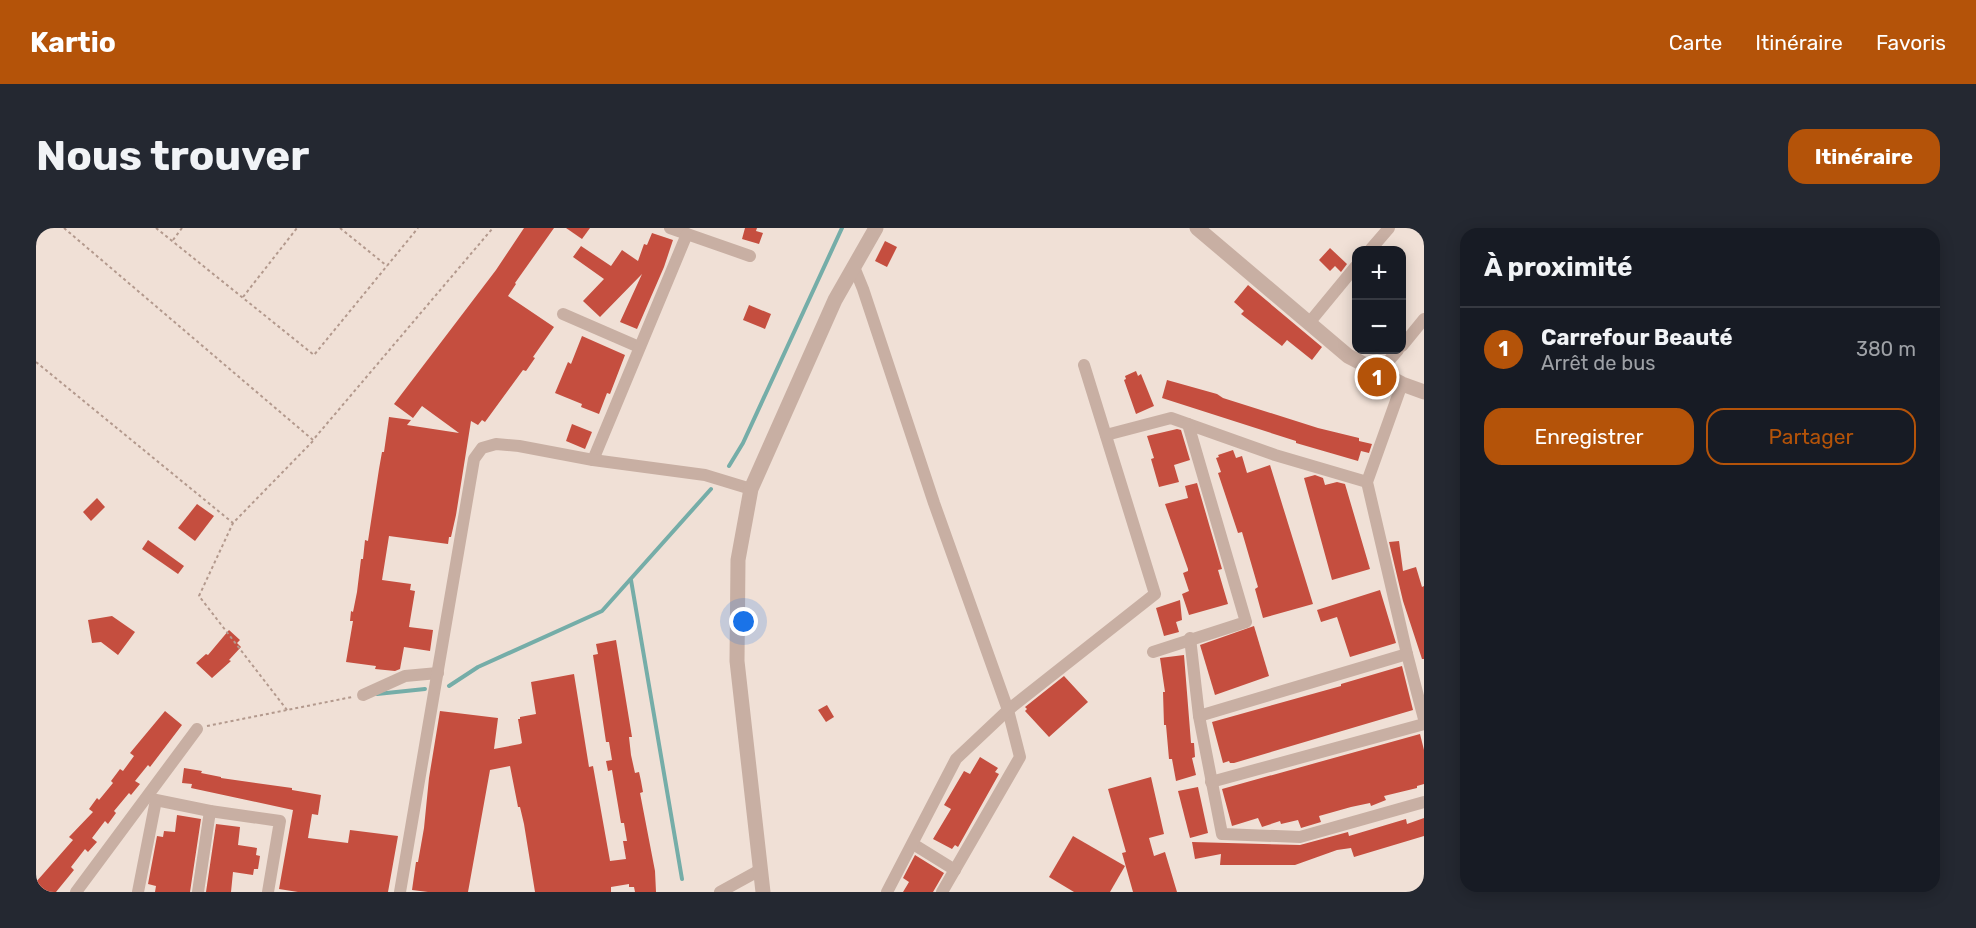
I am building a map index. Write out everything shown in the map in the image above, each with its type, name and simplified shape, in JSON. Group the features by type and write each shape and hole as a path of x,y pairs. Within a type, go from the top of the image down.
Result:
{"street":[{"path":"670,228 750,256"},
{"path":"763,892 737,661 738,560 751,489 835,300 876,228"},
{"path":"1197,228 1348,356 1402,384 1424,392"},
{"path":"1373,246 1389,228"},
{"path":"593,460 687,234"},
{"path":"854,267 934,504 1008,710 1020,758 942,892"},
{"path":"1309,323 1352,271"},
{"path":"563,314 639,347"},
{"path":"1406,340 1424,319"},
{"path":"1379,372 1395,354"},
{"path":"887,892 956,759 1008,710 1155,594 1084,365"},
{"path":"1402,384 1367,482 1424,719"},
{"path":"1106,435 1171,418 1275,455 1367,482"},
{"path":"1153,652 1190,638 1246,622 1188,424"},
{"path":"399,892 474,459 482,448 496,444 519,446 593,460 705,475 751,489"},
{"path":"1190,638 1198,717 1222,834 1300,837 1424,802"},
{"path":"1198,717 1407,654"},
{"path":"363,694 405,676 438,673"},
{"path":"1211,782 1424,724"},
{"path":"76,892 197,729"},
{"path":"138,892 156,800 210,811 280,821 268,892"},
{"path":"198,892 210,811"},
{"path":"913,844 955,870"},
{"path":"720,892 760,870"}],"path":[{"path":"64,228 313,440"},
{"path":"156,228 314,355 418,228"},
{"path":"172,241 182,228"},
{"path":"242,298 297,228"},
{"path":"340,228 387,266"},
{"path":"287,710 199,596 233,523 313,440 492,229"},
{"path":"36,362 233,523"},
{"path":"197,729 363,694"}],"building":[{"path":"524,228 554,228 508,296 554,327 526,371 523,370 485,422 482,420 478,425 471,421 456,515 448,544 389,536 382,580 411,584 410,590 415,591 409,627 433,630 430,651 404,647 400,669 395,671 346,662 353,621 350,621 351,611 353,612 365,540 368,541 389,417 411,420 407,425 459,433 422,406 413,418 394,404 496,270"},
{"path":"566,228 590,228 582,239"},
{"path":"745,228 757,228 756,231 763,233 759,244 742,239"},
{"path":"652,233 673,240 637,329 620,322 642,274 600,317 583,301 604,279 573,257 581,246 611,266 622,250 638,261 644,244 647,245"},
{"path":"885,241 897,247 887,267 875,261"},
{"path":"1330,248 1347,264 1341,272 1335,266 1330,271 1319,260"},
{"path":"1248,285 1322,347 1312,360 1287,340 1282,346 1241,314 1244,311 1234,302"},
{"path":"749,305 771,314 765,329 743,320"},
{"path":"582,336 625,355 610,394 607,393 599,414 555,393 568,362 571,364"},
{"path":"1136,371 1138,376 1141,374 1154,406 1136,414 1124,380 1125,376"},
{"path":"1167,380 1217,394 1223,398 1318,428 1359,438 1359,441 1372,444 1369,453 1361,451 1358,461 1296,443 1296,441 1162,398"},
{"path":"572,424 592,432 585,449 566,441"},
{"path":"1181,430 1190,460 1174,465 1179,482 1159,487 1147,436"},
{"path":"1233,450 1236,458 1242,456 1247,473 1270,465 1313,604 1263,618 1255,589 1258,587 1242,532 1238,533 1218,473 1221,472 1216,458 1219,457 1218,455"},
{"path":"1315,475 1323,478 1325,485 1337,482 1345,484 1370,569 1332,580 1304,478"},
{"path":"1197,483 1222,569 1218,570 1228,604 1189,615 1182,594 1189,591 1183,573 1188,569 1165,504 1188,498 1185,486"},
{"path":"97,498 105,507 91,521 83,512"},
{"path":"197,504 214,516 195,541 178,528"},
{"path":"148,540 184,566 178,574 142,549"},
{"path":"1399,541 1403,571 1416,567 1422,587 1424,586 1424,659 1422,659 1403,601 1389,542"},
{"path":"1380,590 1396,643 1350,657 1337,617 1321,622 1317,610"},
{"path":"1180,600 1182,620 1176,622 1179,632 1164,636 1156,608"},
{"path":"112,616 135,632 118,655 101,642 92,643 88,620"},
{"path":"1254,626 1269,676 1215,695 1200,645"},
{"path":"229,630 240,640 237,643 241,647 229,660 231,661 212,678 196,663 206,654 208,655"},
{"path":"616,640 632,737 629,737 631,755 635,773 639,772 641,781 643,792 640,793 655,871 656,892 635,892 634,887 629,887 629,884 611,887 611,892 535,892 524,824 520,807 518,807 510,766 490,770 468,892 412,890 424,828 429,778 440,711 498,718 494,749 520,744 522,743 518,719 536,714 531,682 574,674 589,767 593,766 610,861 626,859 623,841 627,841 624,823 621,823 612,770 608,771 606,761 612,760 609,742 606,742 593,655 598,654 596,644"},
{"path":"1184,655 1191,743 1194,743 1195,757 1192,758 1196,775 1176,781 1172,759 1169,759 1166,725 1164,725 1163,692 1165,692 1160,658"},
{"path":"1402,666 1413,710 1234,763 1229,761 1223,763 1212,722 1341,686 1341,684"},
{"path":"1064,676 1088,702 1049,737 1025,711 1027,709 1025,707"},
{"path":"827,705 834,717 826,722 818,710"},
{"path":"165,711 182,725 150,767 148,765 135,781 140,784 114,811 116,813 108,824 105,821 92,838 97,842 88,852 85,849 71,867 74,870 56,892 36,892 36,882 73,840 69,837 93,812 89,809 113,783 111,781 120,769 123,771 134,756 130,753"},
{"path":"1420,734 1424,750 1424,784 1417,788 1384,796 1386,800 1371,806 1370,803 1319,816 1321,822 1301,828 1298,820 1281,824 1280,821 1262,827 1258,818 1232,826 1222,789"},
{"path":"980,757 998,768 995,772 999,774 958,847 955,845 952,849 933,839 951,809 944,805 964,771 970,774"},
{"path":"184,768 202,771 201,773 221,778 292,788 292,790 321,795 318,815 312,814 308,838 348,843 350,830 398,836 388,892 298,892 279,889 293,810 191,788 192,784 182,783"},
{"path":"1151,777 1164,834 1149,838 1154,856 1165,852 1177,892 1133,892 1122,853 1126,852 1108,789"},
{"path":"1198,787 1208,833 1190,838 1178,791"},
{"path":"177,815 201,819 190,892 155,892 156,886 148,884 157,836 163,837 164,831 175,832"},
{"path":"1424,818 1424,836 1354,857 1351,848 1337,850 1295,865 1220,865 1221,854 1195,859 1192,842 1300,845 1348,832 1349,836 1406,819 1407,824"},
{"path":"216,824 240,827 238,845 257,848 256,855 260,856 258,869 254,869 253,875 233,872 231,892 206,892"},
{"path":"1073,836 1125,866 1110,892 1074,892 1049,877"},
{"path":"915,855 944,873 933,892 903,892 909,882 903,878"}],"waterway":[{"path":"729,466 743,443 842,228"},
{"path":"449,686 478,667 602,611 711,489"},
{"path":"631,580 682,879"},
{"path":"377,694 425,689"}],"place":[{"name":"Carrefour Beauté","path":"1377,377"}]}
